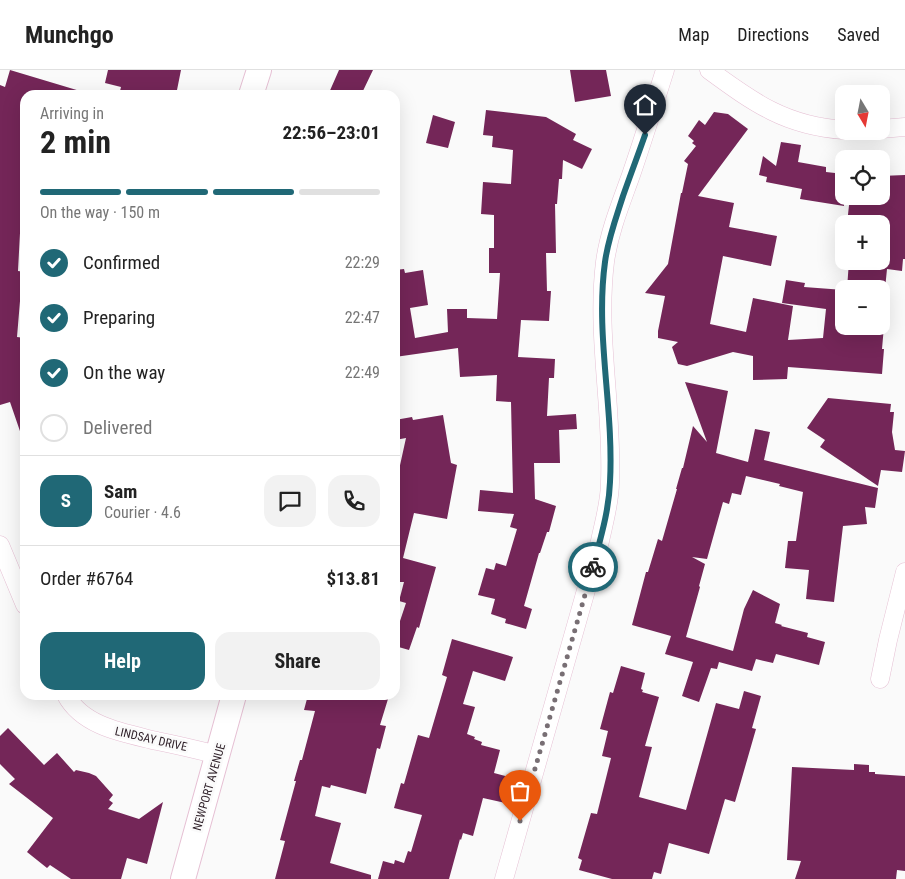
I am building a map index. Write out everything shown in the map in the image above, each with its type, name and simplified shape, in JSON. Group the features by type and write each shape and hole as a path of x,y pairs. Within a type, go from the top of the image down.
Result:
{"street":[{"path":"253,90 260,70"},
{"path":"504,879 600,541 607,510 611,452 602,310 605,262 611,232 651,117 665,70"},
{"path":"709,70 771,112 803,124 835,129"},
{"path":"890,128 905,127"},
{"path":"0,545 20,593"},
{"path":"880,679 905,572"},
{"name":"LINDSAY DRIVE","path":"69,700 87,717 110,729 218,755"},
{"name":"NEWPORT AVENUE","path":"183,879 233,700"}],"building":[{"path":"10,70 77,90 20,90 20,233 18,271 20,271 20,301 17,337 20,337 20,431 10,402 0,405 0,85 5,87"},
{"path":"108,70 181,70 177,90 120,90 121,87 105,83"},
{"path":"339,70 373,70 363,90 330,90"},
{"path":"570,70 606,70 611,96 575,102"},
{"path":"486,110 546,117 576,134 573,140 592,149 582,169 563,160 562,179 559,179 557,204 555,204 556,253 546,253 547,291 551,291 549,321 521,320 518,357 555,359 554,378 549,378 547,416 576,414 577,429 559,430 560,463 534,463 535,499 556,506 549,532 547,532 539,553 524,606 532,609 526,629 505,623 506,619 491,614 495,599 478,595 486,568 494,570 496,563 506,566 517,529 510,527 514,514 478,511 480,490 513,493 511,402 496,401 497,375 460,377 458,348 400,356 400,269 404,269 405,273 423,270 428,305 410,308 415,338 448,332 447,309 467,309 467,318 497,319 500,273 489,273 489,248 494,248 494,215 481,214 483,182 511,184 513,150 492,147 493,136 483,135"},
{"path":"714,112 728,114 748,129 698,196 734,203 729,227 777,236 771,266 723,256 710,324 746,332 753,298 793,306 788,340 823,338 826,309 782,303 786,280 805,283 804,287 835,289 835,335 883,335 882,374 788,367 787,379 753,380 753,356 733,352 687,366 678,364 672,347 678,342 658,338 665,296 645,293 668,264 688,164 684,161 696,146 692,143 694,141 688,136 699,120 705,125"},
{"path":"433,115 455,122 448,148 426,143"},
{"path":"781,142 801,145 798,162 826,167 826,172 835,173 835,205 800,199 802,189 766,182 767,177 759,175 763,156 776,166"},
{"path":"905,175 905,259 903,259 902,271 890,269 890,215 848,215 849,205 890,205 890,176"},
{"path":"848,270 887,270 886,280 848,280"},
{"path":"685,382 728,391 716,453 748,462 755,429 770,432 764,460 878,488 875,508 865,507 867,524 843,526 834,602 806,599 809,570 785,568 788,541 796,541 803,492 746,476 741,495 732,493 729,504 723,502 707,559 692,557 705,564 686,637 733,651 744,609 753,590 780,604 775,623 808,633 807,637 825,642 819,665 776,654 773,663 756,659 752,671 719,662 717,669 711,668 699,702 682,696 693,662 665,654 671,636 632,625 646,572 648,572 658,539 662,541 693,426 707,442"},
{"path":"828,398 891,404 890,412 894,412 892,432 895,450 905,451 902,472 881,470 878,486 820,447 825,440 807,428"},
{"path":"443,415 451,463 457,465 447,519 414,513 403,558 436,567 419,628 417,627 409,650 400,647 400,621 406,603 400,601 404,582 400,582 400,465 406,438 400,439 400,419 412,417 413,420"},
{"path":"452,639 513,657 505,681 473,671 463,704 475,707 467,734 482,742 481,745 500,750 494,773 521,780 514,805 483,798 473,836 463,833 449,879 378,879 383,861 394,864 395,860 404,863 408,851 411,852 422,815 394,808 401,783 404,784 418,735 429,738 447,677 442,675"},
{"path":"621,666 645,673 642,692 659,697 645,746 652,747 639,797 686,810 716,703 739,709 744,691 761,696 752,728 756,729 735,802 725,799 709,854 669,843 661,874 654,872 652,879 612,879 579,870 582,860 578,858 591,813 597,814 611,758 602,756 608,731 600,729 610,692 613,693"},
{"path":"307,700 388,700 380,725 386,726 380,749 377,748 366,794 331,785 330,788 322,786 315,816 341,823 330,863 371,875 371,879 275,879 285,841 280,840 296,781 294,781 300,760 302,760 315,711 304,710"},
{"path":"8,728 44,765 57,753 74,772 76,770 96,776 113,795 109,800 113,803 108,809 139,819 163,802 147,864 127,858 121,879 71,879 50,865 47,868 27,852 53,818 9,784 15,779 0,764 0,736"},
{"path":"854,764 869,765 869,772 875,772 875,774 905,776 905,871 897,870 896,879 795,879 801,861 787,860 792,767 854,770"}],"way so far":[{"path":"520,821 593,567"}],"route":[{"path":"593,567 607,510 610,484 611,452 602,310 605,262 611,232 645,135"}]}
